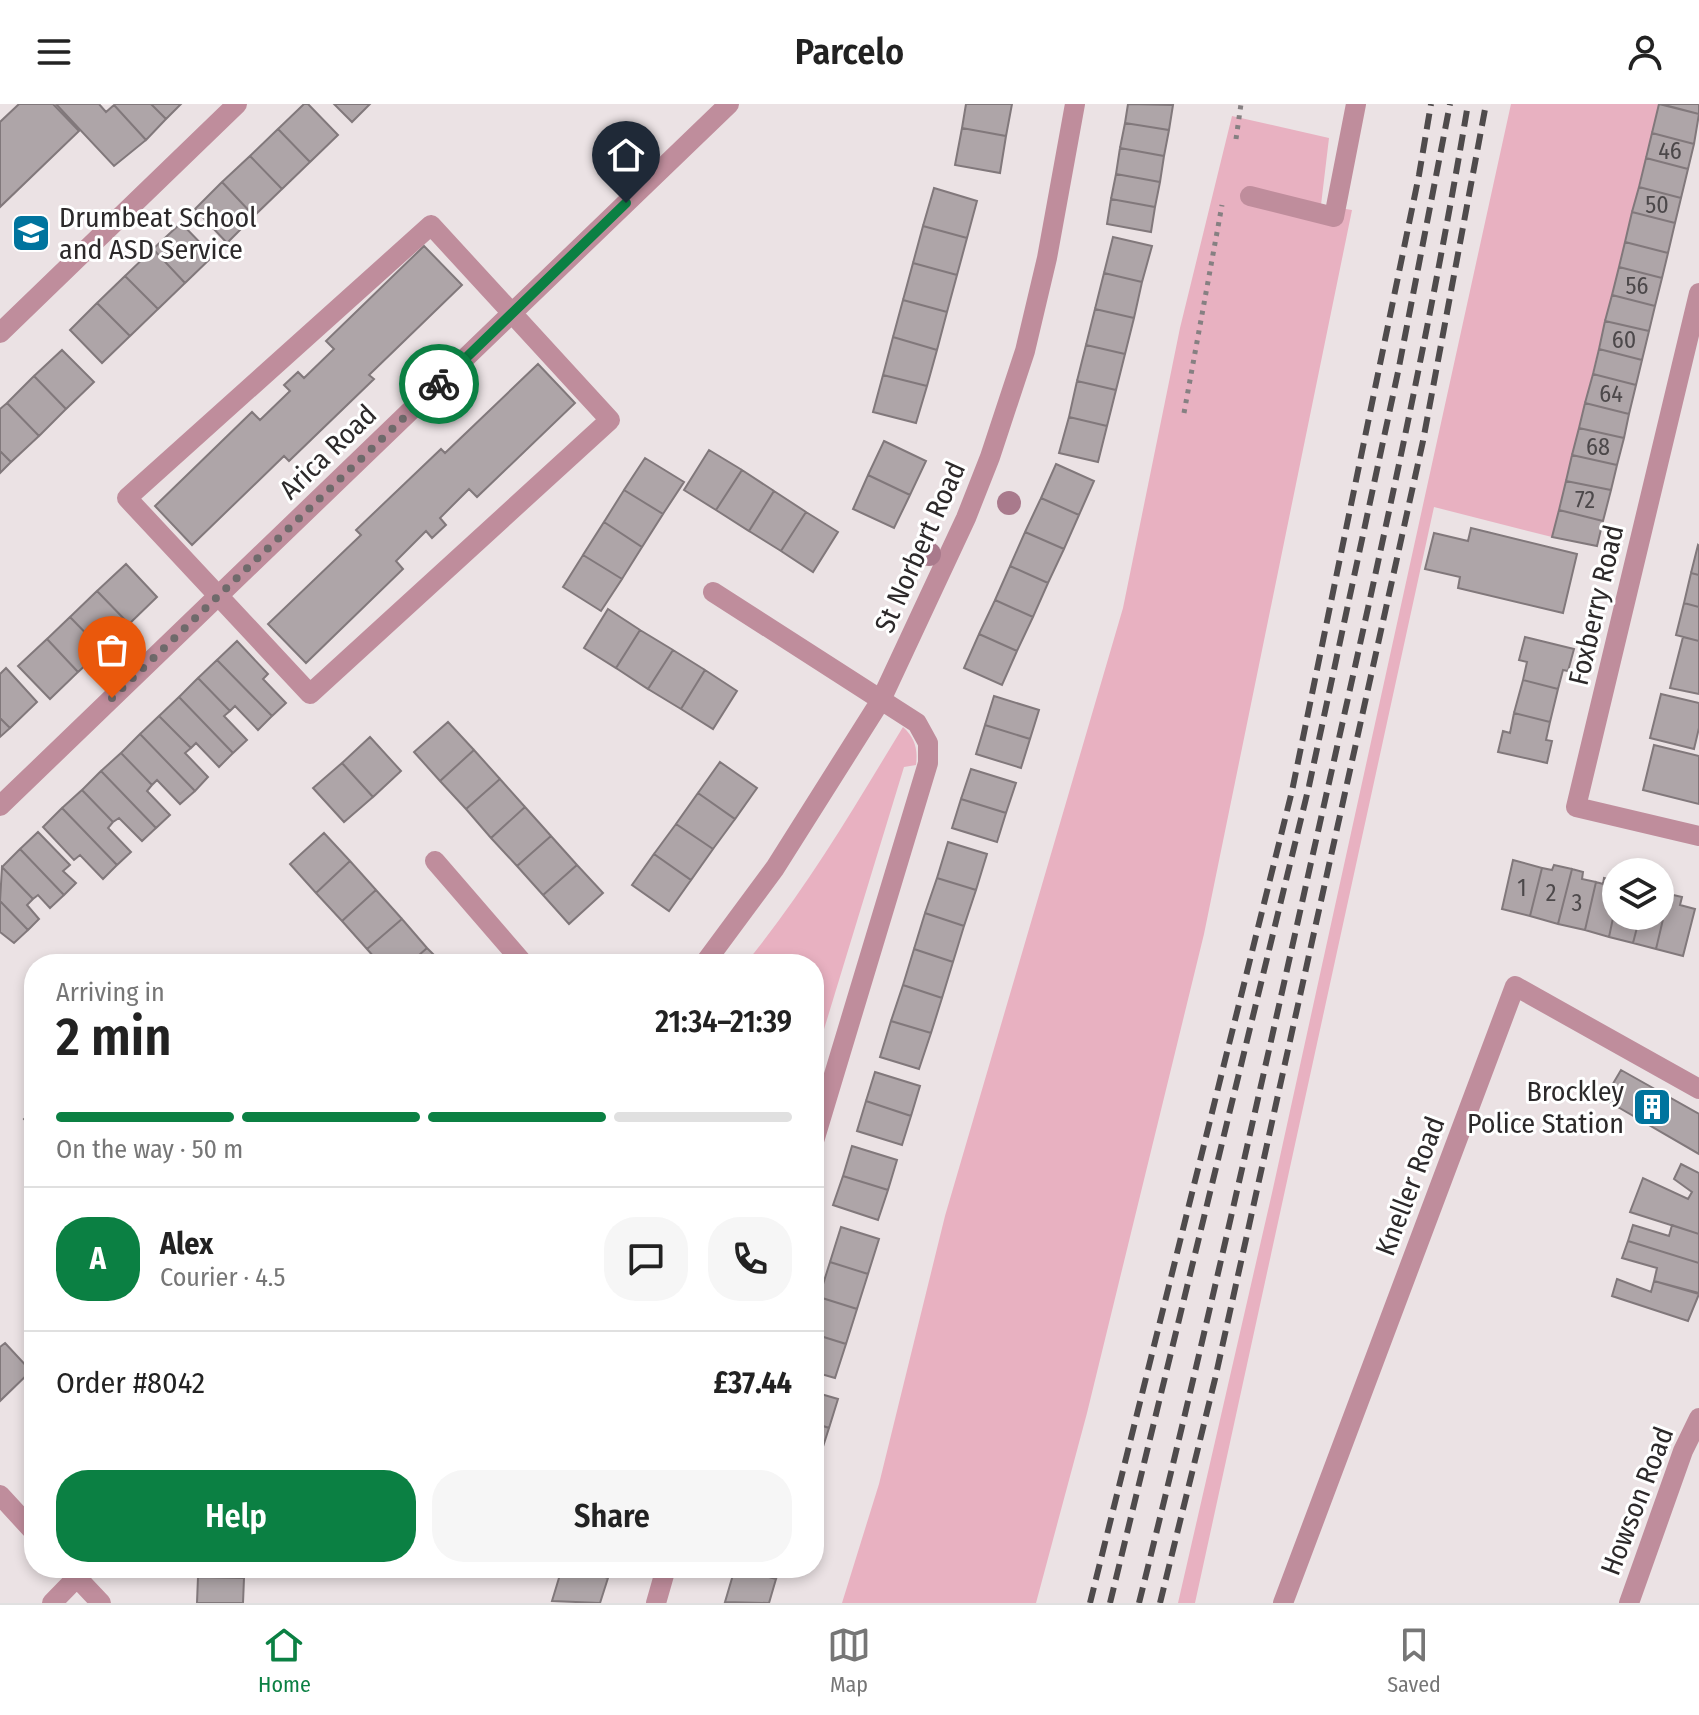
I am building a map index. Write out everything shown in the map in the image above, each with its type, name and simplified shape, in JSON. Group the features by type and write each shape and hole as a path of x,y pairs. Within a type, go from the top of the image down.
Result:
{"street":[{"path":"0,333 237,104"},
{"name":"Arica Road","path":"0,806 729,104"},
{"name":"St Norbert Road","path":"711,954 775,868 881,700 939,580 990,457 1025,351 1075,104"},
{"path":"1250,196 1334,217 1356,104"},
{"path":"431,225 511,314 610,420 310,694 127,498 431,225"},
{"name":"Foxberry Road","path":"1699,293 1576,807 1699,836"},
{"path":"713,592 917,723 928,743 928,763 824,1108"},
{"path":"435,861 515,954"},
{"name":"Kneller Road","path":"1283,1603 1515,986 1699,1089"},
{"name":"Howson Road","path":"1629,1603 1691,1454 1699,1418"},
{"path":"0,1495 24,1521"},
{"path":"52,1603 72,1578"},
{"path":"82,1578 101,1603"},
{"path":"656,1603 663,1578"}],"path":[{"path":"1236,139 1241,104"},
{"path":"1184,413 1225,190 1250,196"}],"shaded area":[{"path":"1511,104 1659,104 1552,537 1434,507 1195,1603 1178,1603 1272,1193"},
{"path":"1232,116 1329,138 1321,205 1352,210 1204,934 1087,1413 1036,1603 842,1603 879,1484 945,1216 1123,608 1180,328"},
{"path":"903,727 915,744 916,765 904,767 824,1029 824,954 753,954 809,878"}],"building":[{"path":"19,104 53,104 79,131 0,207 0,122"},
{"path":"56,104 99,104 106,112 114,105 146,140 114,166"},
{"path":"115,104 151,104 166,119 146,140"},
{"path":"151,104 181,104 166,119"},
{"path":"304,104 308,104 338,135 310,162 278,129"},
{"path":"334,104 370,104 352,122"},
{"path":"966,104 1012,104 1006,136 962,128"},
{"path":"1128,104 1173,105 1169,130 1125,123"},
{"path":"1659,104 1699,114 1694,144 1652,133"},
{"path":"1661,104 1699,104 1699,114"},
{"path":"1125,123 1169,130 1164,156 1120,148"},
{"path":"962,128 1006,136 1000,173 955,165"},
{"path":"278,129 310,162 282,189 250,156"},
{"path":"1652,133 1694,144 1688,169 1646,158"},
{"path":"1120,148 1164,156 1160,182 1116,174"},
{"path":"250,156 282,189 254,216 222,182"},
{"path":"1646,158 1688,169 1681,198 1639,187"},
{"path":"1116,174 1160,182 1155,207 1111,199"},
{"path":"222,182 254,216 227,243 195,209"},
{"path":"1639,187 1681,198 1675,223 1632,212"},
{"path":"934,188 977,201 967,238 923,226"},
{"path":"1111,199 1155,207 1151,232 1107,224"},
{"path":"1632,212 1675,223 1668,253 1625,242"},
{"path":"181,223 213,256 185,283 153,249"},
{"path":"923,226 967,238 957,275 913,263"},
{"path":"1113,237 1152,246 1142,282 1104,273"},
{"path":"1625,242 1668,253 1662,278 1619,267"},
{"path":"424,246 462,285 369,375 374,379 289,461 284,456 192,545 155,506 252,412 260,420 290,391 284,385 298,372 304,378 334,349 326,341"},
{"path":"153,249 185,283 158,309 125,276"},
{"path":"913,263 957,275 947,312 903,300"},
{"path":"1619,267 1662,278 1655,306 1612,295"},
{"path":"1104,273 1142,282 1134,318 1095,309"},
{"path":"125,276 158,309 130,336 97,303"},
{"path":"1612,295 1655,306 1649,331 1605,321"},
{"path":"903,300 947,312 937,350 893,337"},
{"path":"97,303 130,336 102,363 70,330"},
{"path":"1095,309 1134,318 1125,354 1086,345"},
{"path":"1605,321 1649,331 1642,360 1599,349"},
{"path":"893,337 937,350 927,386 883,375"},
{"path":"1086,345 1125,354 1116,390 1077,381"},
{"path":"1599,349 1642,360 1636,385 1593,374"},
{"path":"62,350 94,382 66,409 34,376"},
{"path":"538,364 575,403 477,497 469,489 440,518 446,525 432,538 426,531 396,561 403,569 306,663 268,624 361,535 356,530 441,449 445,453"},
{"path":"1593,374 1636,385 1629,414 1585,403"},
{"path":"883,375 927,386 916,423 873,412"},
{"path":"34,376 66,409 39,436 7,403"},
{"path":"1077,381 1116,390 1107,426 1069,417"},
{"path":"7,403 39,436 11,462 0,451 0,409"},
{"path":"1585,403 1629,414 1624,438 1579,428"},
{"path":"1069,417 1107,426 1098,462 1059,453"},
{"path":"1579,428 1624,438 1617,465 1572,455"},
{"path":"884,441 926,461 910,495 868,475"},
{"path":"709,450 742,470 716,510 684,490"},
{"path":"0,451 11,462 0,473"},
{"path":"1572,455 1617,465 1611,490 1566,481"},
{"path":"645,458 684,482 663,514 624,490"},
{"path":"1056,464 1094,481 1079,515 1041,498"},
{"path":"742,470 774,491 749,531 716,510"},
{"path":"868,475 910,495 894,528 853,509"},
{"path":"1566,481 1611,490 1603,521 1559,510"},
{"path":"624,490 663,514 642,547 604,522"},
{"path":"774,491 806,512 781,551 749,531"},
{"path":"1041,498 1079,515 1064,549 1025,532"},
{"path":"1559,510 1603,521 1597,546 1552,537"},
{"path":"806,512 838,532 813,572 781,551"},
{"path":"604,522 642,547 622,579 583,555"},
{"path":"1471,528 1577,554 1563,613 1458,588 1460,577 1425,569 1434,533 1468,541"},
{"path":"1025,532 1064,549 1048,583 1010,566"},
{"path":"1699,546 1699,575 1691,573"},
{"path":"583,555 622,579 601,611 563,587"},
{"path":"126,564 157,597 129,624 97,591"},
{"path":"1010,566 1048,583 1033,617 995,600"},
{"path":"1691,573 1699,575 1699,607 1684,603"},
{"path":"97,591 129,624 102,650 70,617"},
{"path":"995,600 1033,617 1017,651 979,634"},
{"path":"1684,603 1699,607 1699,641 1676,635"},
{"path":"608,609 640,630 616,668 584,648"},
{"path":"70,617 102,650 78,672 47,639"},
{"path":"640,630 673,650 648,689 616,668"},
{"path":"979,634 1017,651 1002,685 964,668"},
{"path":"1525,637 1574,649 1568,671 1563,670 1558,689 1523,680 1527,662 1519,660"},
{"path":"1683,637 1699,641 1699,694 1670,688"},
{"path":"47,639 78,672 50,699 18,666"},
{"path":"237,641 268,674 263,679 286,703 272,716 217,660"},
{"path":"673,650 705,670 681,709 648,689"},
{"path":"217,660 272,716 258,730 235,706 230,711 198,678"},
{"path":"6,668 37,702 10,728 0,718 0,674"},
{"path":"705,670 737,691 713,729 681,709"},
{"path":"198,678 230,711 224,716 247,740 233,753 179,697"},
{"path":"1523,680 1558,689 1550,722 1514,713"},
{"path":"1661,694 1699,703 1699,728 1694,749 1650,738"},
{"path":"994,696 1039,710 1030,739 985,725"},
{"path":"179,697 233,753 219,767 196,743 191,748 159,716"},
{"path":"1514,713 1550,722 1546,740 1552,741 1547,763 1498,752 1503,731 1510,733"},
{"path":"159,716 191,748 185,753 208,777 195,791 140,734"},
{"path":"0,718 10,728 0,737"},
{"path":"448,722 474,750 440,781 414,752"},
{"path":"985,725 1030,739 1021,768 976,754"},
{"path":"140,734 195,791 180,804 157,780 152,785 121,753"},
{"path":"370,737 401,771 373,797 342,763"},
{"path":"1654,745 1699,756 1699,804 1643,790"},
{"path":"474,750 500,779 466,809 440,781"},
{"path":"121,753 152,785 147,791 170,815 156,828 101,771"},
{"path":"720,762 757,788 735,819 698,793"},
{"path":"342,763 373,797 344,822 313,788"},
{"path":"971,769 1016,783 1006,813 961,799"},
{"path":"101,771 156,828 142,841 119,818 113,822 82,790"},
{"path":"500,779 525,807 491,838 466,809"},
{"path":"82,790 113,822 108,828 131,852 117,865 62,808"},
{"path":"698,793 735,819 713,849 676,824"},
{"path":"961,799 1006,813 997,842 952,828"},
{"path":"525,807 551,836 517,866 491,838"},
{"path":"62,808 117,865 103,879 80,855 74,860 43,827"},
{"path":"676,824 713,849 691,880 654,854"},
{"path":"38,832 70,865 63,871 76,883 64,895 20,849"},
{"path":"324,833 350,861 316,893 290,864"},
{"path":"551,836 577,865 543,895 517,866"},
{"path":"948,842 987,854 976,890 937,878"},
{"path":"20,849 64,895 50,908 38,895 33,899 2,867"},
{"path":"654,854 691,880 669,911 632,885"},
{"path":"1513,860 1542,868 1530,916 1502,909"},
{"path":"350,861 376,890 342,921 316,893"},
{"path":"577,865 603,893 569,924 543,895"},
{"path":"1554,865 1572,869 1558,924 1530,916 1542,868 1552,870"},
{"path":"2,867 33,899 27,905 39,919 28,930 0,901"},
{"path":"1572,869 1583,872 1582,879 1596,882 1585,930 1558,924"},
{"path":"937,878 976,890 964,926 925,913"},
{"path":"1596,882 1602,884 1602,930 1610,930 1609,937 1585,930"},
{"path":"376,890 402,919 367,949 342,921"},
{"path":"1674,895 1682,897 1680,905 1695,909 1683,956 1656,949 1660,930 1674,930"},
{"path":"0,901 28,930 14,943 0,932"},
{"path":"925,913 964,926 953,962 914,949"},
{"path":"402,919 427,948 420,954 371,954 367,949"},
{"path":"1610,930 1636,930 1633,943 1609,937"},
{"path":"1636,930 1660,930 1656,949 1633,943"},
{"path":"914,949 953,962 942,998 903,985"},
{"path":"903,985 942,998 931,1033 891,1021"},
{"path":"891,1021 931,1033 919,1069 880,1057"},
{"name":"Brockley Police Station","path":"1621,1070 1699,1114 1699,1154 1604,1099"},
{"path":"875,1072 920,1086 911,1116 866,1101"},
{"path":"866,1101 911,1116 902,1145 857,1131"},
{"path":"852,1146 897,1160 888,1190 843,1176"},
{"name":"Brockley Police Station","path":"1681,1164 1699,1173 1699,1234 1630,1212 1643,1178 1688,1199 1692,1192 1674,1179"},
{"path":"843,1176 888,1190 878,1220 833,1205"},
{"path":"1633,1225 1669,1236 1672,1225 1699,1234 1699,1263 1628,1241"},
{"path":"841,1227 879,1239 868,1274 830,1262"},
{"path":"1628,1241 1699,1263 1699,1293 1654,1281 1657,1268 1622,1258"},
{"path":"830,1262 868,1274 857,1309 824,1299 824,1281"},
{"path":"1617,1279 1651,1292 1654,1281 1699,1294 1688,1321 1612,1296"},
{"path":"824,1299 857,1309 846,1344 824,1337"},
{"path":"824,1337 846,1344 835,1378 824,1375"},
{"path":"5,1343 24,1363 24,1378 0,1401 0,1347"},
{"path":"824,1395 838,1399 829,1428 824,1426"},
{"path":"824,1426 829,1428 824,1444"},
{"path":"198,1578 244,1578 243,1603 197,1603"},
{"path":"559,1578 608,1578 600,1603 552,1601"},
{"path":"732,1578 776,1579 769,1603 725,1602"}],"railway":[{"path":"1090,1603 1292,791 1431,104"},
{"path":"1110,1603 1309,786 1398,372 1450,104"},
{"path":"1139,1603 1227,1235 1374,582 1433,296 1468,104"},
{"path":"1160,1603 1215,1379 1423,441 1486,104"}],"way so far":[{"path":"112,698 439,384"}],"place":[{"name":"Drumbeat School and ASD Service","path":"31,233"},
{"name":"Brockley Police Station","path":"1652,1107"}],"route":[{"path":"439,384 626,203"}]}
